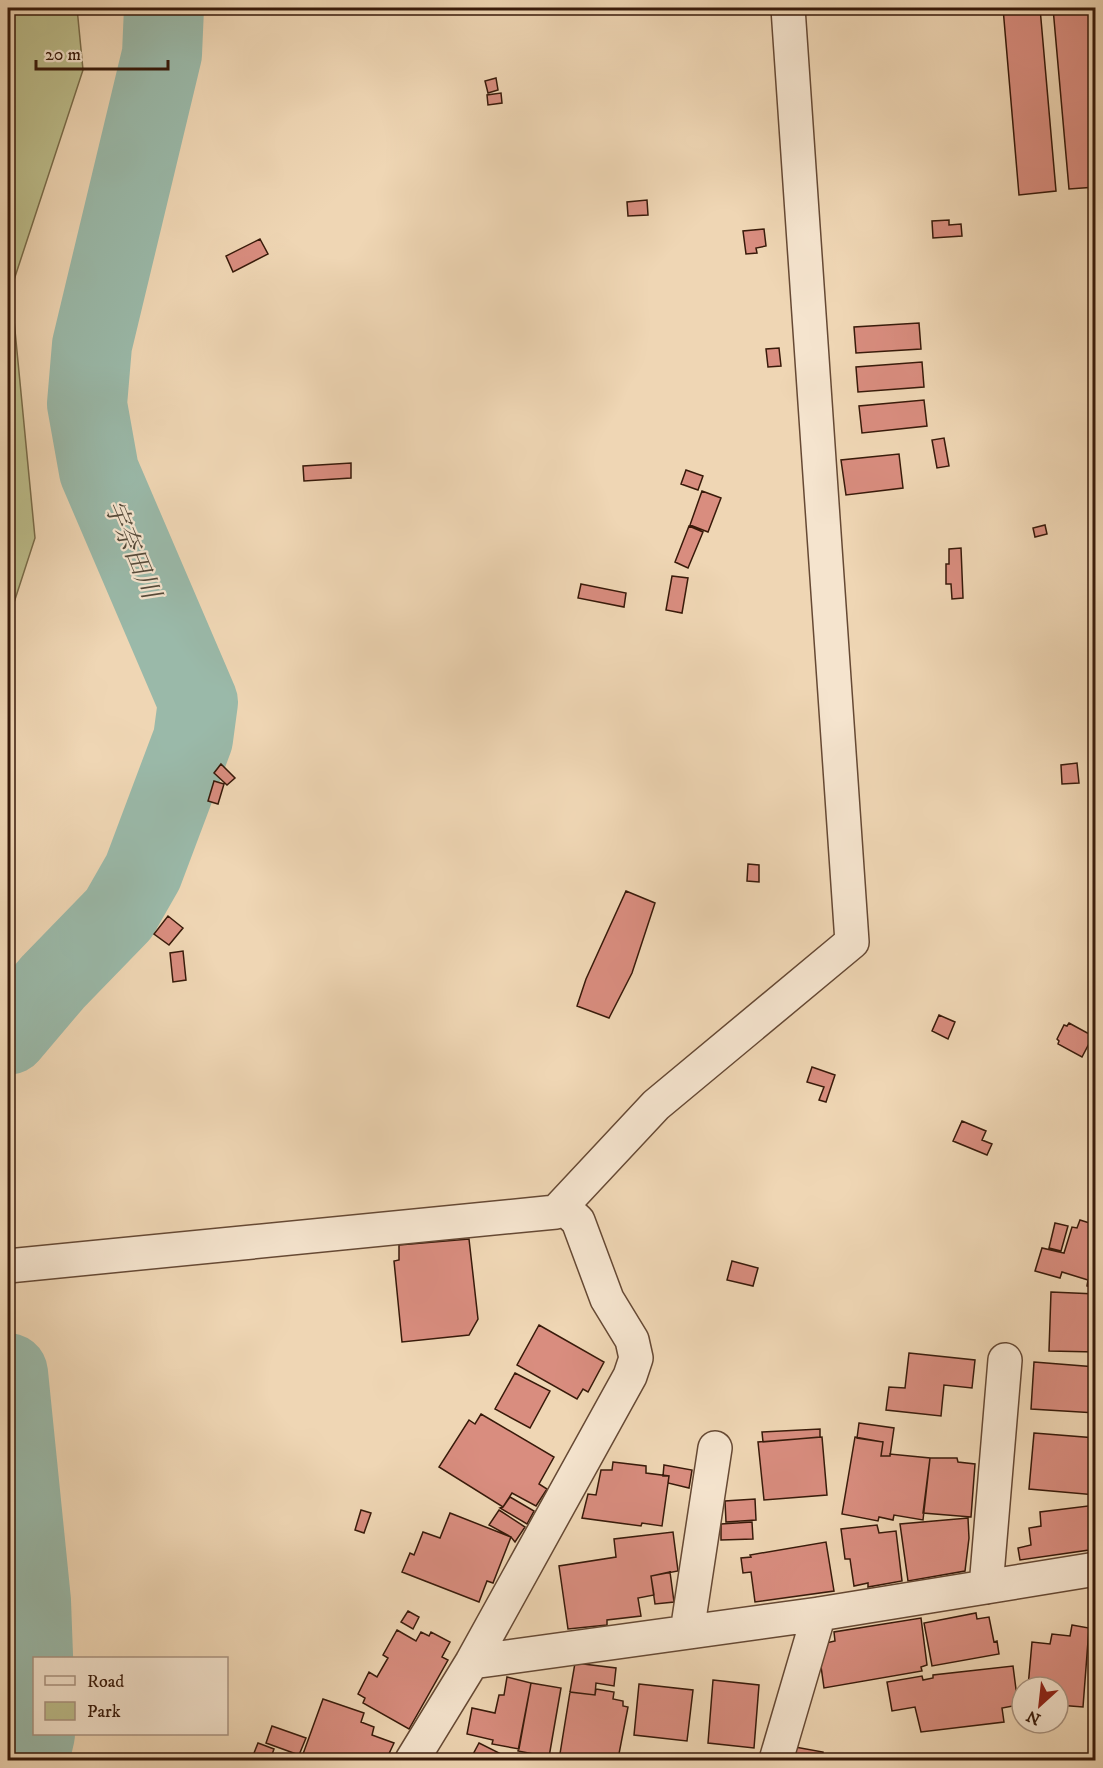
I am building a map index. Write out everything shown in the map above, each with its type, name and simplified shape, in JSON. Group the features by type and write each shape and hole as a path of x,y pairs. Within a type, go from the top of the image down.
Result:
{"street":[{"path":"16,1265 556,1212 656,1105 852,942 788,8"},
{"path":"412,1761 472,1662 630,1376 636,1358 632,1340 607,1299 578,1221 562,1206"},
{"path":"986,1587 1005,1360"},
{"path":"687,1632 716,1448"},
{"path":"472,1662 819,1614 1095,1569"},
{"path":"776,1761 819,1614"}],"green space":[{"path":"8,8 77,8 83,70 11,289 35,538 8,621"}],"building":[{"path":"1003,8 1040,8 1056,191 1019,195"},
{"path":"1053,8 1090,8 1096,64 1096,187 1069,189"},
{"path":"496,78 498,90 488,93 485,81"},
{"path":"501,93 502,103 488,105 487,95"},
{"path":"647,200 648,215 628,216 627,202"},
{"path":"949,220 949,225 961,224 962,236 933,238 932,221"},
{"path":"764,229 766,246 756,248 757,253 746,254 743,231"},
{"path":"260,239 268,254 233,272 226,256"},
{"path":"919,323 921,349 856,353 854,327"},
{"path":"779,348 781,366 768,367 766,349"},
{"path":"922,362 924,387 858,392 856,367"},
{"path":"924,400 927,426 862,433 859,406"},
{"path":"944,438 949,466 937,468 932,440"},
{"path":"899,454 903,488 846,495 841,460"},
{"path":"351,463 351,478 304,481 303,466"},
{"path":"686,470 703,476 698,490 681,484"},
{"path":"702,491 721,498 708,532 690,525"},
{"path":"1045,525 1047,534 1035,537 1033,528"},
{"path":"689,526 703,532 688,568 675,562"},
{"path":"961,548 963,598 952,599 951,584 946,584 946,564 949,564 949,549"},
{"path":"672,576 688,578 682,613 666,610"},
{"path":"581,584 626,593 624,607 578,598"},
{"path":"1077,763 1079,783 1062,784 1061,765"},
{"path":"221,764 235,778 227,785 214,773"},
{"path":"214,781 224,784 218,804 208,801"},
{"path":"748,864 759,865 759,882 747,881"},
{"path":"626,891 655,903 632,973 609,1018 577,1006 586,979"},
{"path":"168,916 183,928 169,945 154,934"},
{"path":"183,951 186,980 173,982 170,953"},
{"path":"939,1015 955,1022 948,1039 932,1031"},
{"path":"1069,1023 1093,1036 1082,1057 1058,1044 1057,1039 1064,1025 1067,1026"},
{"path":"812,1067 835,1075 826,1102 819,1100 824,1087 807,1082"},
{"path":"962,1121 986,1131 982,1140 992,1144 987,1155 953,1141"},
{"path":"1080,1220 1096,1225 1096,1288 1087,1286 1088,1280 1062,1272 1060,1278 1035,1271 1042,1248 1064,1253 1072,1227 1077,1228"},
{"path":"1055,1223 1068,1226 1061,1251 1049,1248"},
{"path":"469,1239 478,1319 469,1335 402,1342 394,1261 399,1260 399,1245"},
{"path":"732,1261 758,1268 753,1286 727,1280"},
{"path":"1051,1292 1096,1294 1096,1352 1049,1351"},
{"path":"539,1325 604,1362 588,1392 583,1389 577,1399 517,1365"},
{"path":"909,1353 975,1360 972,1388 944,1385 941,1416 886,1410 889,1387 905,1388"},
{"path":"1034,1362 1096,1367 1096,1413 1031,1409"},
{"path":"515,1373 550,1391 530,1428 495,1409"},
{"path":"481,1414 554,1457 539,1484 547,1489 536,1506 512,1493 503,1507 439,1467 469,1420 475,1424"},
{"path":"859,1423 894,1428 890,1456 881,1456 883,1442 857,1438"},
{"path":"820,1429 820,1437 763,1442 762,1432"},
{"path":"1034,1433 1096,1438 1096,1495 1029,1489"},
{"path":"822,1437 827,1495 764,1500 758,1442"},
{"path":"855,1437 883,1442 881,1456 890,1456 890,1454 930,1458 923,1520 894,1515 893,1520 879,1517 878,1521 842,1514"},
{"path":"930,1458 957,1458 958,1462 975,1464 971,1517 923,1513"},
{"path":"613,1462 646,1466 646,1473 669,1476 662,1526 642,1523 641,1526 582,1518 588,1494 596,1495 601,1470 612,1470"},
{"path":"664,1465 692,1470 689,1488 668,1483 669,1476 663,1476"},
{"path":"510,1497 534,1511 527,1524 500,1508"},
{"path":"755,1499 756,1520 726,1522 725,1501"},
{"path":"1096,1505 1096,1549 1020,1560 1018,1548 1031,1545 1029,1528 1041,1526 1040,1512"},
{"path":"361,1510 371,1513 364,1533 355,1530"},
{"path":"499,1510 525,1527 515,1542 511,1537 489,1525"},
{"path":"450,1513 511,1537 493,1583 487,1581 479,1602 402,1572 410,1553 414,1555 423,1532 440,1538"},
{"path":"968,1518 969,1538 965,1571 908,1581 900,1524"},
{"path":"752,1522 753,1539 721,1540 721,1524"},
{"path":"877,1525 879,1533 896,1531 902,1581 868,1587 868,1583 854,1586 850,1559 845,1559 841,1529"},
{"path":"673,1532 678,1571 651,1576 654,1595 638,1598 641,1616 607,1620 607,1625 568,1629 559,1566 616,1557 614,1539"},
{"path":"826,1542 834,1591 755,1602 751,1572 743,1573 741,1558"},
{"path":"670,1572 674,1602 655,1604 651,1576"},
{"path":"408,1611 419,1617 413,1629 401,1622"},
{"path":"976,1613 977,1619 989,1617 999,1654 932,1666 924,1623"},
{"path":"921,1618 927,1665 921,1667 922,1671 824,1688 819,1652 822,1644 835,1641 834,1632"},
{"path":"1072,1625 1089,1628 1083,1707 1070,1706 1070,1675 1029,1675 1032,1642 1050,1644 1052,1634 1070,1636"},
{"path":"397,1630 416,1641 421,1632 429,1636 431,1632 450,1642 442,1657 448,1660 409,1729 363,1703 365,1698 358,1694 369,1672 377,1677 388,1658 383,1655"},
{"path":"575,1663 616,1668 614,1686 596,1683 595,1695 570,1692"},
{"path":"1013,1666 1014,1675 1010,1675 1010,1706 1002,1708 1004,1722 921,1732 915,1707 892,1711 887,1682 922,1676 923,1680 933,1678 933,1675"},
{"path":"507,1677 531,1683 519,1749 492,1744 493,1740 467,1734 472,1708 495,1713 499,1695 504,1695"},
{"path":"713,1680 759,1685 754,1748 708,1743"},
{"path":"531,1683 561,1688 549,1757 518,1751"},
{"path":"639,1684 693,1690 687,1741 634,1735"},
{"path":"596,1689 614,1692 613,1699 623,1701 623,1706 628,1707 618,1759 559,1760 570,1692 595,1695"},
{"path":"323,1699 364,1713 361,1722 374,1727 372,1735 394,1743 386,1760 321,1760 303,1754"},
{"path":"272,1726 306,1738 299,1755 266,1743"},
{"path":"258,1743 274,1749 270,1760 254,1753"},
{"path":"479,1743 513,1760 470,1760"},
{"path":"795,1747 823,1752 822,1760 792,1760"}],"waterway":[{"name":"宇奈田川","path":"8,1035 53,982 119,914 143,872 193,739 198,702 99,471 87,404 92,345 162,54 164,8"},
{"name":"宇奈田川","path":"8,1373 31,1601 33,1657"},
{"name":"宇奈田川","path":"29,1760 35,1735"}]}
